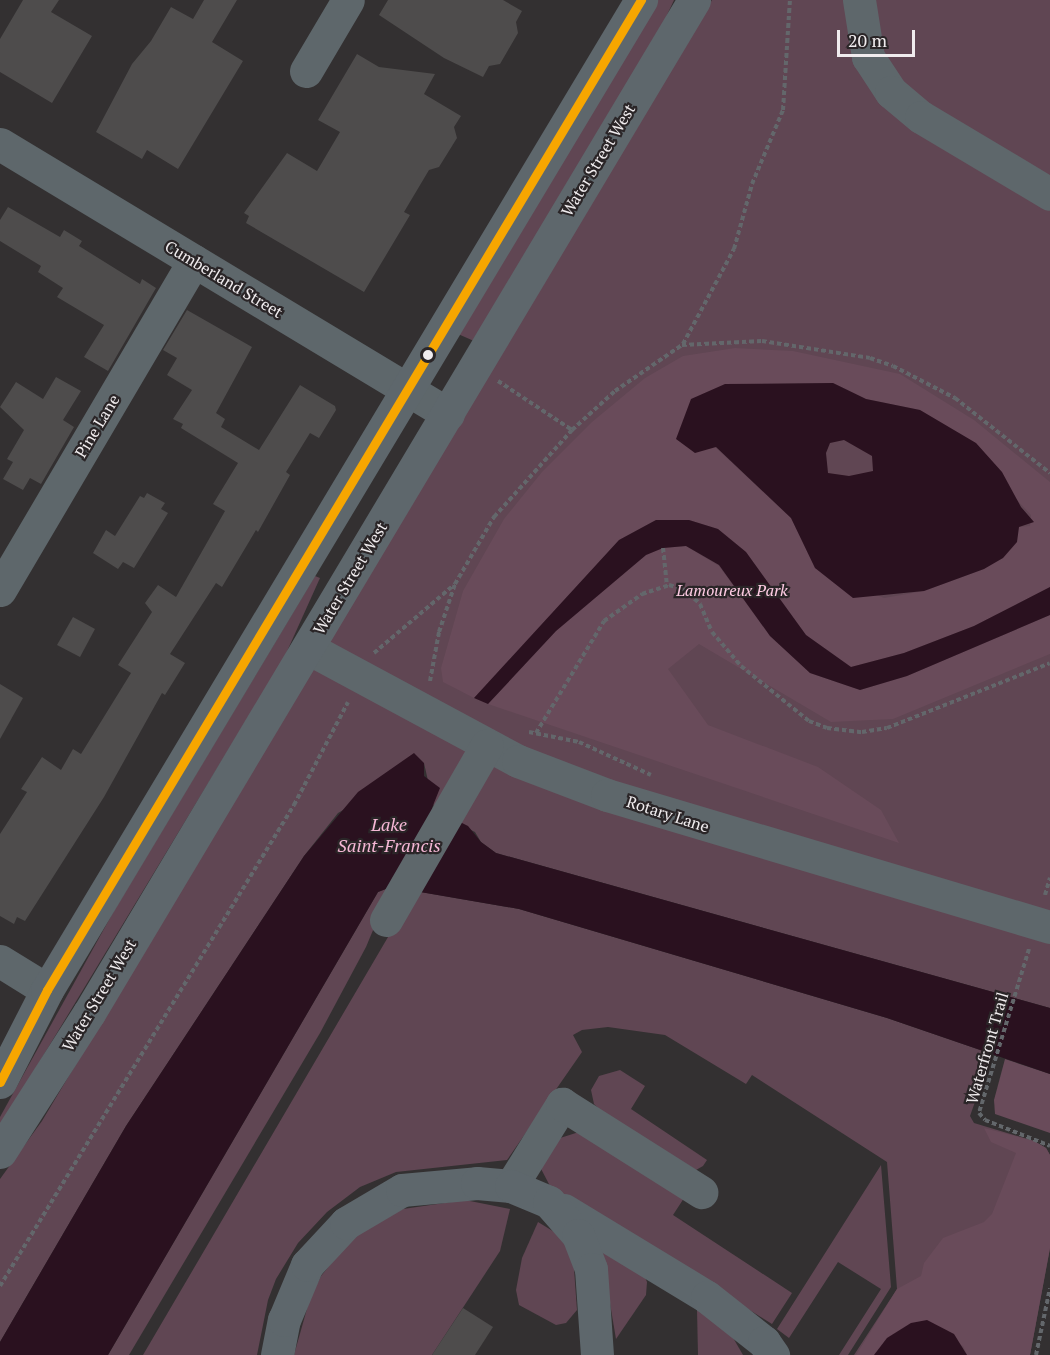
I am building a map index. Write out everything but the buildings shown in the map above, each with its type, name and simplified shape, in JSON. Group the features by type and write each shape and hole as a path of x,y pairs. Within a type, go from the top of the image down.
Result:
{"main road":[{"path":"0,1082 47,990 641,0"},
{"name":"Water Street West","path":"0,1152 51,1075 694,0"},
{"path":"277,1355 284,1320 307,1265 326,1240 369,1206 402,1190 430,1184 510,1186 549,1202 707,1297 772,1351"},
{"path":"549,1202 568,1220 586,1252 599,1349"}],"street":[{"path":"306,71 348,0"},
{"path":"859,0 868,57 899,100 1050,194"},
{"name":"Cumberland Street","path":"0,144 448,414"},
{"name":"Pine Lane","path":"0,590 194,261"},
{"name":"Rotary Lane","path":"308,648 361,679 487,745 519,746 607,795 1039,937"},
{"path":"386,920 487,745"},
{"path":"0,961 47,990"},
{"path":"510,1186 562,1104 701,1192"}],"path":[{"path":"433,686 429,680 431,664 455,584 494,517 572,430 615,391 682,345 734,249 752,184 783,110 790,0"},
{"path":"682,345 762,341 870,358 893,366 955,398 1050,473"},
{"path":"475,367 572,430"},
{"path":"663,548 667,586"},
{"path":"0,1286 294,805 378,648 455,584"},
{"path":"519,746 536,733 604,621 642,594 667,586 683,589 700,603 712,632 741,666 809,721 827,728 862,732 886,728 1050,663"},
{"path":"519,746 536,733 579,742 661,780"},
{"name":"Waterfront Trail","path":"1039,937 982,1101 980,1113 985,1120 1050,1146"},
{"path":"1036,1355 1050,1288"}],"green space":[{"path":"657,0 674,0 661,28 474,341 458,334"},
{"name":"Lamoureux Park","path":"712,0 1050,0 1050,1008 496,853 481,842 475,832 435,812 424,763 338,813 304,856 126,1126 0,1342 0,1179 42,1121"},
{"path":"735,348 793,351 900,374 974,420 1050,482 1050,587 974,626 904,653 851,667 806,635 746,552 718,529 689,520 656,520 619,540 474,698 443,682 441,668 463,591 504,519 542,472 592,422 645,378 683,356","holes":["833,383 866,399 920,410 948,427 1031,515 1030,526 1019,527 984,569 924,591 884,598 815,568 791,518 715,447 725,384"]},
{"path":"686,546 719,566 770,636 810,673 860,690 907,676 1050,615 1050,654 893,719 831,722 699,644 668,669 708,725 818,767 881,810 899,843 488,704 556,631 646,555 663,548"},
{"path":"315,576 320,578 284,658 0,1127 0,1117 115,909"},
{"path":"391,887 366,947 320,1033 129,1355 108,1355 378,892"},
{"path":"415,891 519,909 887,1018 992,1054 970,1116 974,1123 1034,1141 1046,1148 1050,1155 1050,1248 1030,1355 854,1355 897,1289 887,1162 752,1075 746,1084 665,1035 608,1027 582,1030 573,1035 582,1052 507,1160 396,1172 360,1187 327,1212 298,1243 276,1279 268,1300 257,1355 143,1355"},
{"path":"1005,1059 1050,1074 1050,1133 995,1114 994,1100"},
{"path":"620,1070 645,1086 631,1109 707,1160 703,1166 696,1170 603,1113 594,1104 591,1090 599,1076"},
{"path":"984,1128 1034,1141 1046,1148 1050,1155 1050,1248 1030,1355 967,1355 963,1346 911,1323 887,1338 874,1355 856,1355 897,1289 921,1276 924,1263 943,1238 984,1222 992,1214 1016,1153 991,1142"},
{"path":"579,1132 686,1195 673,1215 792,1293 772,1324 550,1186 539,1165 557,1139"},
{"path":"881,1165 891,1287 848,1355 839,1355 881,1289 838,1262 789,1338 777,1329"},
{"path":"465,1200 510,1209 500,1251 432,1355 294,1355 310,1298 321,1276 347,1244 367,1227 403,1209"},
{"path":"538,1222 556,1233 573,1255 577,1310 566,1323 556,1325 519,1305 516,1290 522,1258"},
{"path":"600,1244 644,1275 647,1282 646,1295 616,1339"},
{"path":"697,1309 728,1329 743,1355 698,1355"}],"water":[{"path":"833,383 866,399 920,410 976,443 1002,472 1021,507 1034,522 1019,527 1017,542 1003,558 984,569 924,591 853,598 815,568 791,518 716,447 695,453 676,439 691,399 725,384","holes":["844,440 872,456 873,471 849,476 828,473 826,453 830,443"]},
{"path":"656,520 689,520 718,529 746,552 806,635 851,667 904,653 974,626 1050,587 1050,615 907,676 860,690 810,673 770,636 719,565 686,546 663,548 646,555 556,631 488,704 474,698 619,540"},
{"name":"Lake Saint-Francis","path":"414,753 424,763 424,776 440,788 432,808 468,826 481,842 496,853 1050,1008 1050,1074 887,1018 519,909 391,887 378,892 108,1355 0,1355 0,1342 126,1126 304,856 358,792"},
{"path":"927,1320 954,1334 967,1355 874,1355 887,1338 911,1323"}],"transit line":[{"path":"0,1082 47,990 641,0"}]}
